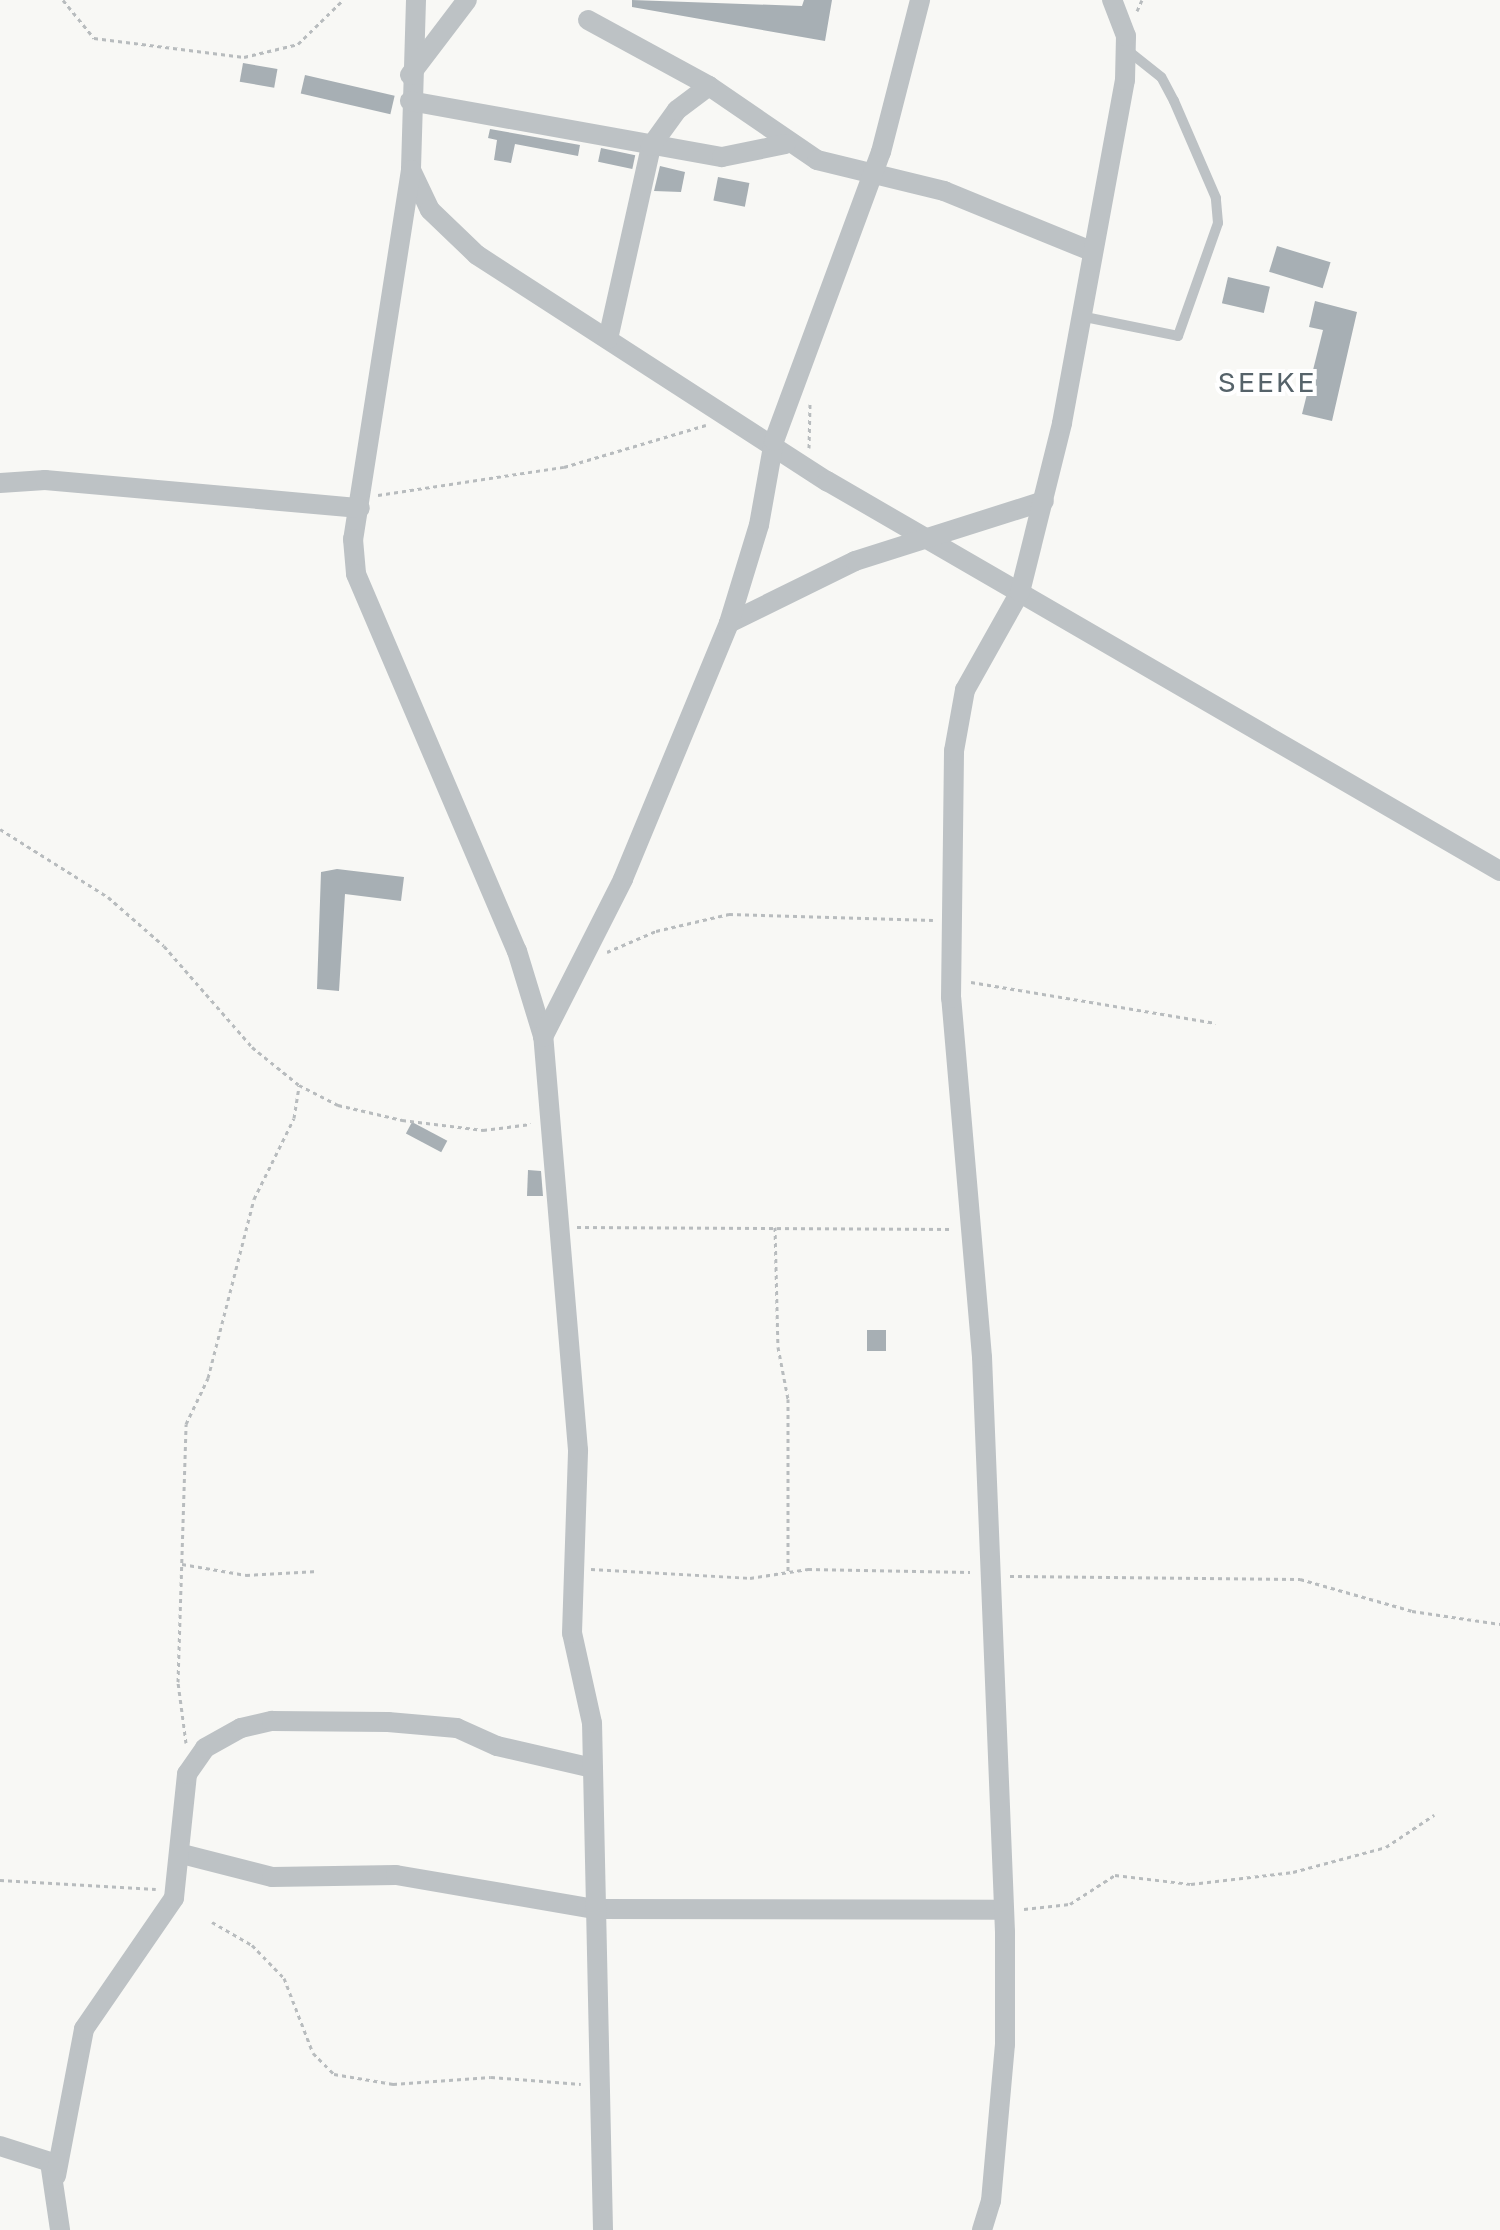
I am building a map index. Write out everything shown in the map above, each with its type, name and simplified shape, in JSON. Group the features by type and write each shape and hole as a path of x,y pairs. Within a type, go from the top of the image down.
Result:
{"street":[{"path":"416,0 410,75 411,170 353,539 356,574 374,629 517,951 543,1037 578,1450 572,1633 592,1723 603,2230"},
{"path":"410,75 438,48 467,0"},
{"path":"543,1037 623,879 729,623 759,525 774,441 872,176 920,0"},
{"path":"982,2230 991,2201 1005,2044 1005,1932 970,1230 950,979 958,714 1020,592 1044,501 1127,50 1112,0"},
{"path":"588,20 709,86 786,144 872,176 944,191 1091,251"},
{"path":"608,339 651,146 677,110 709,86"},
{"path":"410,101 722,157 786,144"},
{"path":"411,170 430,210 477,255 923,538 1500,871"},
{"path":"0,483 45,480 361,503"},
{"path":"729,623 770,597 923,538 1044,501"},
{"path":"60,2230 56,2176 84,2029 176,1890 192,1761 241,1728 294,1718 448,1727 593,1768"},
{"path":"182,1854 272,1877 396,1875 595,1909 1004,1910"},
{"path":"0,2146 45,2158 56,2176"}],"lane":[{"path":"1080,316 1178,336 1218,223 1216,198 1174,101 1161,77 1127,50"}],"path":[{"path":"63,0 96,38 244,57 298,44 343,0"},
{"path":"810,400 813,470"},
{"path":"361,503 589,462 733,417"},
{"path":"0,829 108,897 164,946 252,1047 299,1085 338,1105 402,1120 483,1130 551,1122"},
{"path":"578,965 656,931 729,914 950,921"},
{"path":"950,979 1216,1023"},
{"path":"192,1761 179,1717 186,1424 208,1378 254,1199 294,1118 299,1085"},
{"path":"561,1227 970,1230"},
{"path":"775,1227 778,1347 788,1399 788,1572"},
{"path":"182,1564 246,1575 318,1571"},
{"path":"576,1568 750,1578 788,1572 988,1573 1048,1581 1300,1579 1412,1611 1500,1624"},
{"path":"1005,1932 1017,1912 1070,1904 1115,1875 1191,1884 1258,1879 1386,1847 1434,1815"},
{"path":"0,1880 176,1890"},
{"path":"212,1922 252,1945 284,1978 313,2053 334,2074 393,2084 491,2077 598,2086"}],"building":[{"path":"632,0 802,6 804,0 832,0 825,41 632,7"},
{"path":"243,63 277,69 274,88 240,82"},
{"path":"305,75 395,96 390,114 301,94"},
{"path":"490,129 580,145 578,156 515,144 511,163 494,160 497,140 488,138"},
{"path":"601,148 635,155 632,169 598,162"},
{"path":"660,166 685,172 681,192 654,191"},
{"path":"718,177 749,183 745,207 713,201"},
{"path":"1277,246 1331,262 1323,288 1269,272"},
{"path":"1228,277 1270,287 1264,313 1222,303"},
{"path":"1315,301 1357,312 1332,421 1302,414 1323,330 1309,327"},
{"path":"337,869 404,877 401,901 345,894 339,991 317,989 321,872"},
{"path":"412,1122 447,1141 441,1152 406,1133"},
{"path":"528,1170 541,1171 543,1196 527,1196"},
{"path":"867,1330 886,1330 886,1351 867,1351"}],"district":[{"name":"SEEKE","path":"1267,382"}]}
